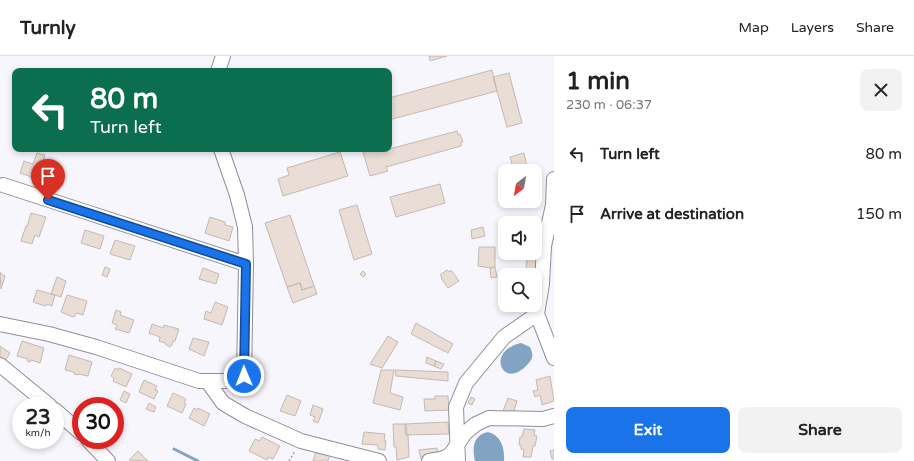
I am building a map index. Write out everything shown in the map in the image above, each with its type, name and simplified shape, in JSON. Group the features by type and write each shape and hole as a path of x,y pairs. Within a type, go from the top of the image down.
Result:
{"street":[{"path":"219,68 223,56"},
{"path":"0,324 49,334 96,347 199,381 224,381 244,376 246,264 245,227 237,195 222,152"},
{"path":"554,179 553,206 544,246 542,284 537,314 554,358"},
{"path":"3,185 246,264"},
{"path":"458,461 456,407 466,383 504,337 537,314"},
{"path":"0,364 39,397"},
{"path":"208,382 223,403 258,422 301,441 379,461"},
{"path":"430,461 441,459 451,454 465,433 476,424 489,418 543,419 554,416"},
{"path":"64,418 72,425"},
{"path":"97,449 108,461"}],"water":[{"path":"521,343 530,347 532,353 531,359 526,366 518,372 510,374 501,366 503,353 510,347"},
{"path":"488,432 499,439 503,447 504,461 475,461 475,443 479,436"}],"building":[{"path":"429,56 447,56 430,61"},
{"path":"492,70 497,91 392,119 392,97"},
{"path":"509,73 522,123 507,127 493,77"},
{"path":"457,131 463,142 461,142 461,146 386,167 388,171 370,176 363,152 392,152 392,148"},
{"path":"340,152 348,176 283,196 278,179 289,175 287,168"},
{"path":"37,153 45,155 37,179 20,173 24,161 33,164"},
{"path":"524,153 526,164 512,164 510,157"},
{"path":"440,184 445,203 396,217 390,197"},
{"path":"357,205 372,254 354,260 339,210"},
{"path":"31,213 46,217 39,237 35,235 32,244 21,241"},
{"path":"290,215 314,286 302,290 300,283 287,287 265,223"},
{"path":"210,217 225,222 225,225 233,227 229,241 205,233"},
{"path":"483,227 485,236 472,239 471,230"},
{"path":"85,230 104,236 100,249 81,243"},
{"path":"115,240 135,246 130,260 110,254"},
{"path":"479,247 495,247 495,267 490,268 478,266"},
{"path":"527,260 537,260 536,268 526,268"},
{"path":"105,267 110,269 107,277 102,275"},
{"path":"495,267 497,277 491,278 490,268"},
{"path":"203,268 219,274 216,284 199,279"},
{"path":"447,270 449,272 451,270 459,281 448,288 440,275"},
{"path":"363,271 366,274 363,277 360,274"},
{"path":"0,272 5,276 1,289"},
{"path":"57,277 66,281 61,297 51,294"},
{"path":"300,283 302,290 314,286 317,294 293,303 287,287"},
{"path":"37,290 55,295 52,306 47,304 46,306 33,302"},
{"path":"67,295 87,301 83,315 76,313 73,317 61,312"},
{"path":"215,302 228,307 222,325 204,319 206,311 211,313"},
{"path":"116,310 121,312 120,315 134,320 129,333 115,329 117,325 112,323"},
{"path":"416,323 453,344 448,353 411,334"},
{"path":"152,324 163,328 164,325 179,329 175,341 173,341 170,347 159,341 160,337 149,333"},
{"path":"388,336 398,342 382,368 370,364"},
{"path":"193,338 209,342 204,356 189,349"},
{"path":"22,341 44,348 40,363 31,360 30,362 27,361 28,359 17,356"},
{"path":"0,346 10,353 5,361 0,357"},
{"path":"69,355 92,362 88,376 74,374 74,372 65,370"},
{"path":"427,357 436,361 434,366 426,363"},
{"path":"436,361 444,364 441,369 434,366"},
{"path":"115,368 118,370 119,368 132,374 126,387 113,381 114,378 111,376"},
{"path":"381,370 394,370 390,393 403,397 400,410 373,403"},
{"path":"395,370 448,372 448,381 396,376"},
{"path":"550,376 554,401 542,405 540,395 535,397 533,391 538,390 536,380"},
{"path":"144,380 157,386 155,390 158,391 154,399 139,392"},
{"path":"124,391 130,394 126,403 124,402 124,397 121,397"},
{"path":"173,393 186,399 184,403 186,404 182,413 167,406"},
{"path":"287,395 301,401 295,416 280,411"},
{"path":"435,396 448,396 449,410 425,411 424,399 435,399"},
{"path":"471,397 475,399 472,405 468,403"},
{"path":"508,398 517,401 513,414 503,411"},
{"path":"149,403 156,407 154,412 146,409"},
{"path":"313,405 323,409 318,423 313,421 315,417 310,415"},
{"path":"194,408 197,410 198,408 210,414 204,426 189,418"},
{"path":"448,422 449,434 406,435 405,424"},
{"path":"393,424 406,424 409,457 397,460 396,447 394,447"},
{"path":"524,429 535,430 534,435 537,436 531,457 523,457 524,450 521,449 521,445 519,445 520,437 522,437"},
{"path":"364,432 385,434 385,450 378,449 378,445 362,444"},
{"path":"262,437 280,446 273,459 268,457 267,460 249,451 255,439 260,441"},
{"path":"437,448 438,455 421,459 419,450"},
{"path":"554,450 554,459 552,459 550,451"},
{"path":"138,451 148,461 129,460"},
{"path":"316,451 330,455 328,461 324,459 323,461 313,461"}],"waterway":[{"path":"174,449 198,461"}],"route":[{"path":"48,200 246,264 244,376"}]}
